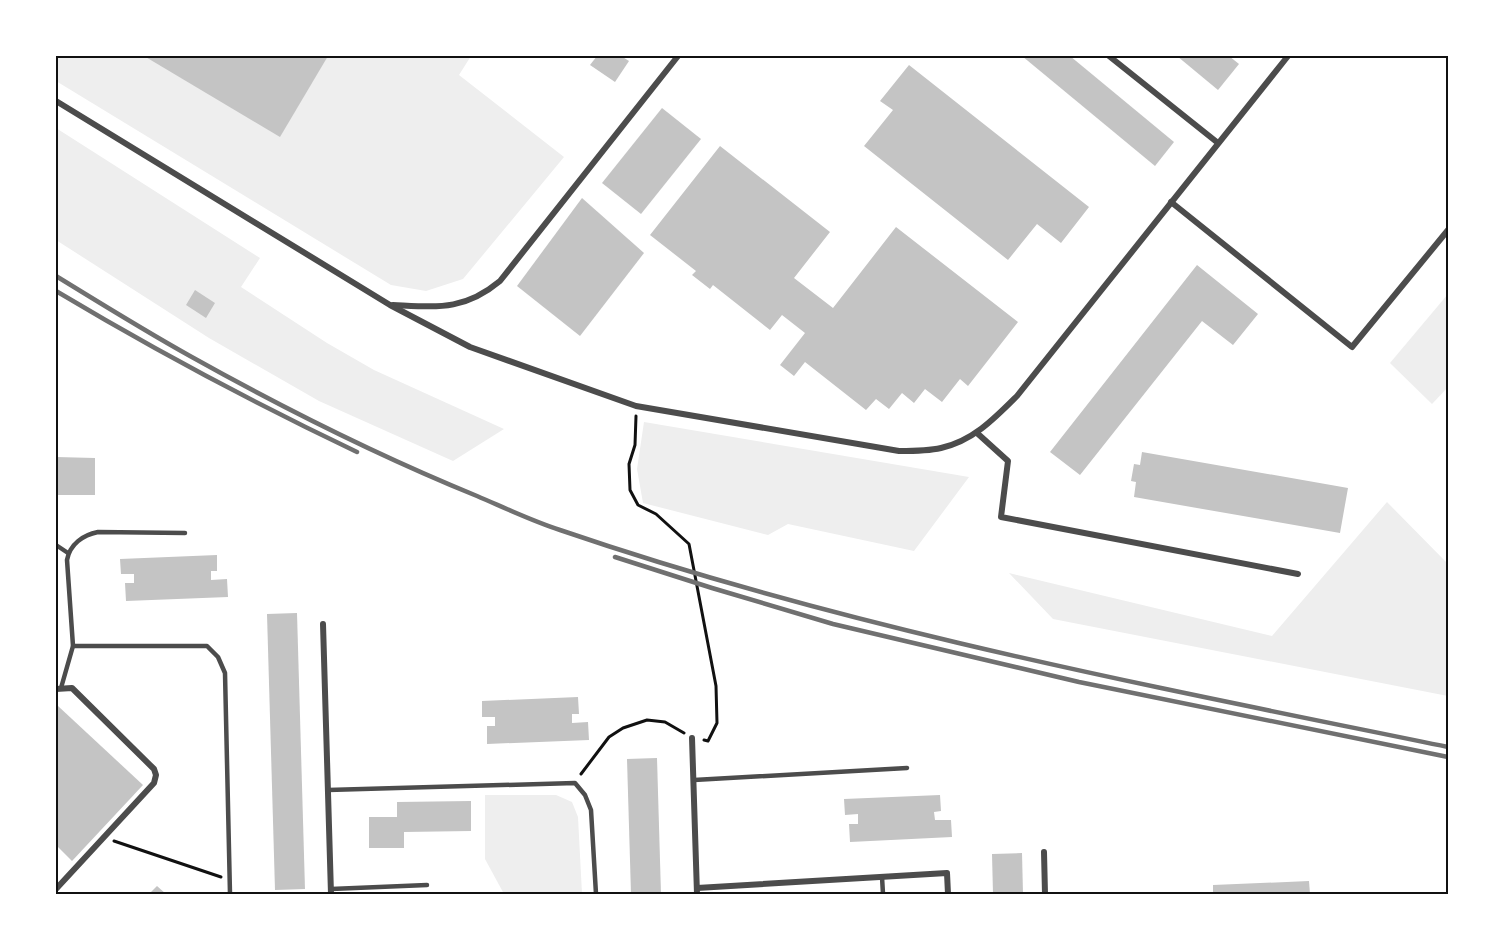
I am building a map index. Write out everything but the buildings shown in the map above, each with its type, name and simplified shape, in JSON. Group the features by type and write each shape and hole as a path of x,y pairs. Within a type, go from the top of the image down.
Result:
{"street":[{"path":"390,305 424,307 461,303 477,298 500,281 678,56"},
{"path":"1109,56 1218,143"},
{"path":"56,101 390,305 470,347 636,406 899,451 941,448 977,433 996,418 1017,396 1288,56"},
{"path":"1171,202 1352,347 1449,230"},
{"path":"977,433 1008,461 1001,517 1298,574"},
{"path":"322,624 331,892"},
{"path":"56,889 154,783 155,772 73,690 58,688"},
{"path":"692,738 697,891 947,873 948,894"},
{"path":"1044,852 1045,894"}],"lane":[{"path":"58,688 73,646 66,567 68,553 78,540 87,534 98,532 185,533"},
{"path":"56,545 68,553"},
{"path":"73,646 207,646 218,657 225,673 230,894"},
{"path":"694,780 907,768"},
{"path":"328,790 575,783 585,795 591,810 596,894"},
{"path":"882,877 883,894"},
{"path":"331,892 427,885"}],"path":[{"path":"575,783 609,737 623,728 647,720 665,723 692,738 708,741 717,723 716,686 689,544 656,514 638,505 630,490 629,464 635,445 636,406"},
{"path":"104,837 230,880"}],"shaded area":[{"path":"56,56 471,56 459,75 564,157 463,279 426,291 391,285 56,81"},
{"path":"56,128 260,258 241,287 327,343 374,370 504,429 453,461 319,401 209,338 56,240"},
{"path":"1448,294 1448,387 1432,404 1390,363"},
{"path":"644,422 969,477 914,551 788,524 768,535 643,503 637,469"},
{"path":"1387,502 1448,564 1448,696 1053,619 1009,573 1272,636"},
{"path":"485,795 556,795 572,802 578,817 582,894 504,894 485,859"}],"railway":[{"path":"56,276 173,346 296,413 404,465 560,530 669,565 889,626 1112,678 1448,747"},
{"path":"56,291 204,375 357,452"},
{"path":"615,557 833,624 1079,682 1448,757"}]}
